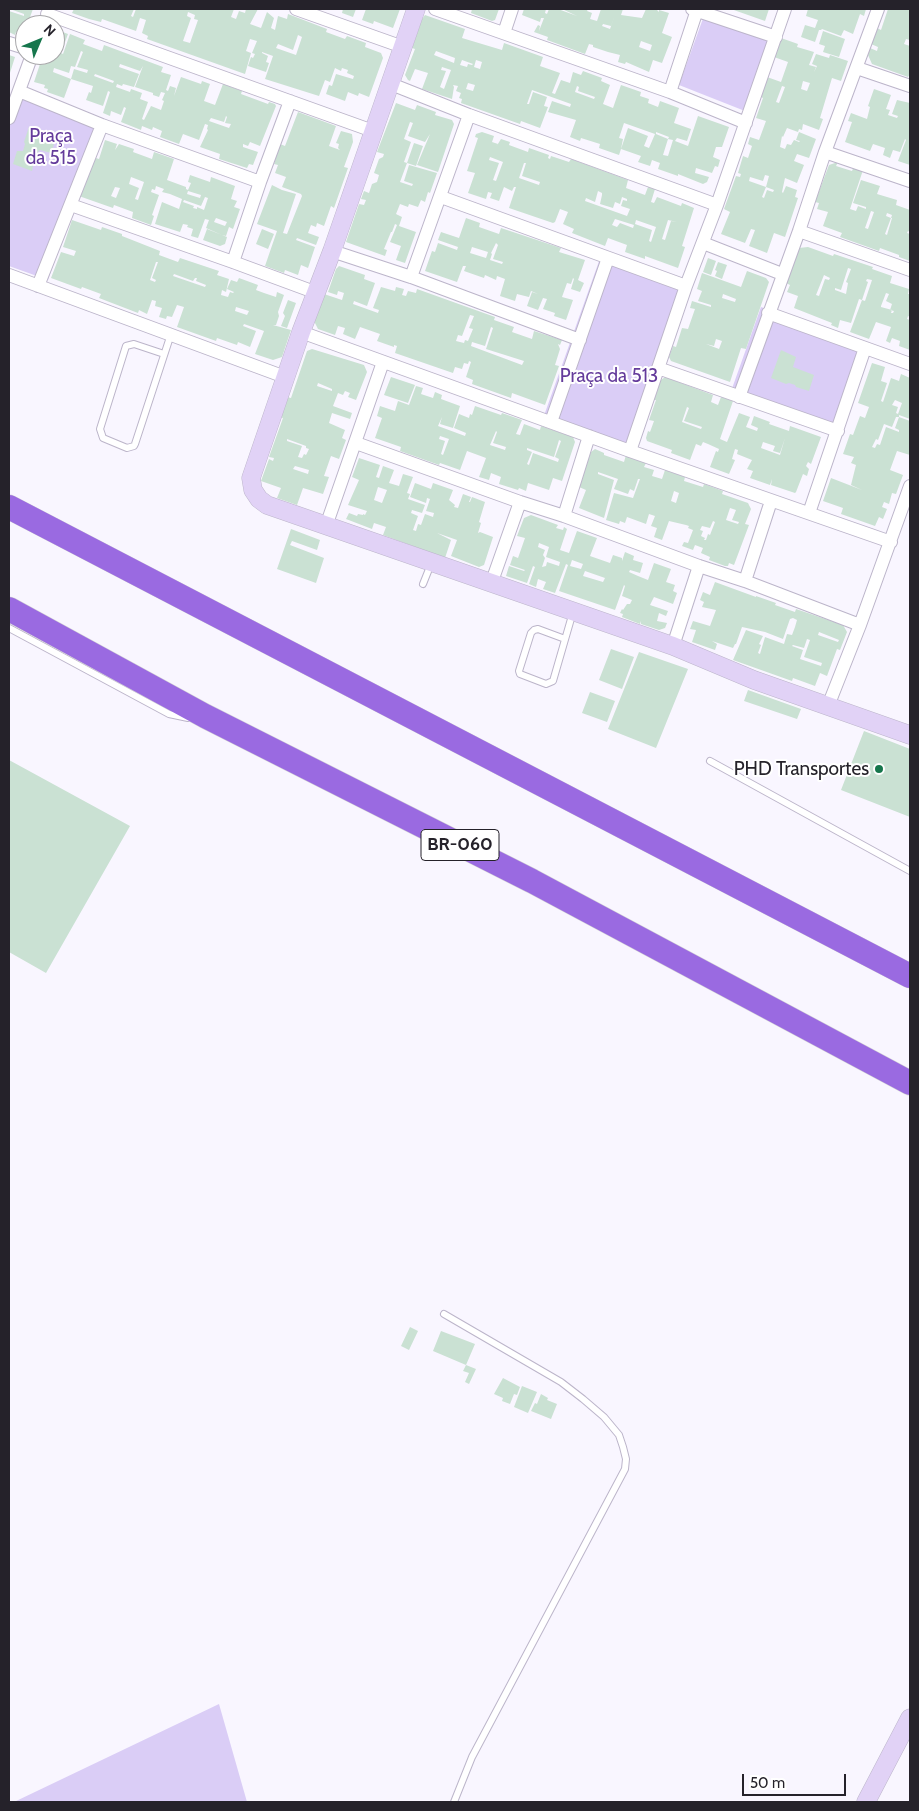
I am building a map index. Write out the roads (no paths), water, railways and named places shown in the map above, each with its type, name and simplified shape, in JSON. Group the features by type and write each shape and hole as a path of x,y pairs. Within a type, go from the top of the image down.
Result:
{"highway":[{"path":"9,507 904,970"},
{"name":"BR-060","path":"9,609 205,716 532,881 910,1083"}],"street":[{"path":"296,9 321,13 403,47"},
{"path":"416,9 251,478 253,490 259,499 267,505 673,646 754,680 910,735"},
{"path":"435,9 670,92 746,123"},
{"path":"504,33 512,9"},
{"path":"630,451 686,286 717,205 785,9"},
{"path":"738,397 799,231 824,152 878,9"},
{"path":"670,92 695,10 776,37"},
{"path":"65,23 373,131"},
{"path":"9,118 28,65"},
{"path":"857,68 910,86"},
{"path":"391,84 469,115 717,205"},
{"path":"19,92 102,125 260,182"},
{"path":"233,262 290,101"},
{"path":"411,277 469,115"},
{"path":"38,286 102,125"},
{"path":"824,152 910,181"},
{"path":"441,197 686,286"},
{"path":"71,205 317,293"},
{"path":"799,231 910,270"},
{"path":"703,243 782,274"},
{"path":"332,251 411,277 580,340"},
{"path":"551,422 608,258"},
{"path":"9,275 285,377"},
{"path":"768,313 910,364"},
{"path":"301,332 630,451 891,542"},
{"path":"809,513 865,348"},
{"path":"326,526 383,362"},
{"path":"658,368 838,431"},
{"path":"564,516 589,436"},
{"path":"356,443 745,581 860,625"},
{"path":"828,706 891,542 910,486"},
{"path":"745,581 772,501"},
{"path":"491,584 520,502"},
{"path":"673,646 699,566"},
{"path":"866,1802 910,1718"}],"lane":[{"path":"164,354 134,344 126,346 100,429 103,438 127,448 134,446 171,334"},
{"path":"423,584 431,563"},
{"path":"565,640 538,629 534,630 531,633 519,671 520,674 546,684 550,684 553,681 565,640 573,612"},
{"path":"9,628 169,714 187,718 205,716"},
{"path":"710,761 910,871"},
{"path":"444,1314 561,1382 583,1399 604,1417 618,1435 626,1459 625,1469 472,1757 454,1802"}],"place":[{"name":"PHD Transportes","path":"879,769"}],"park label":[{"name":"Praça da 515","path":"51,147"},
{"name":"Praça da 513","path":"609,376"}]}
